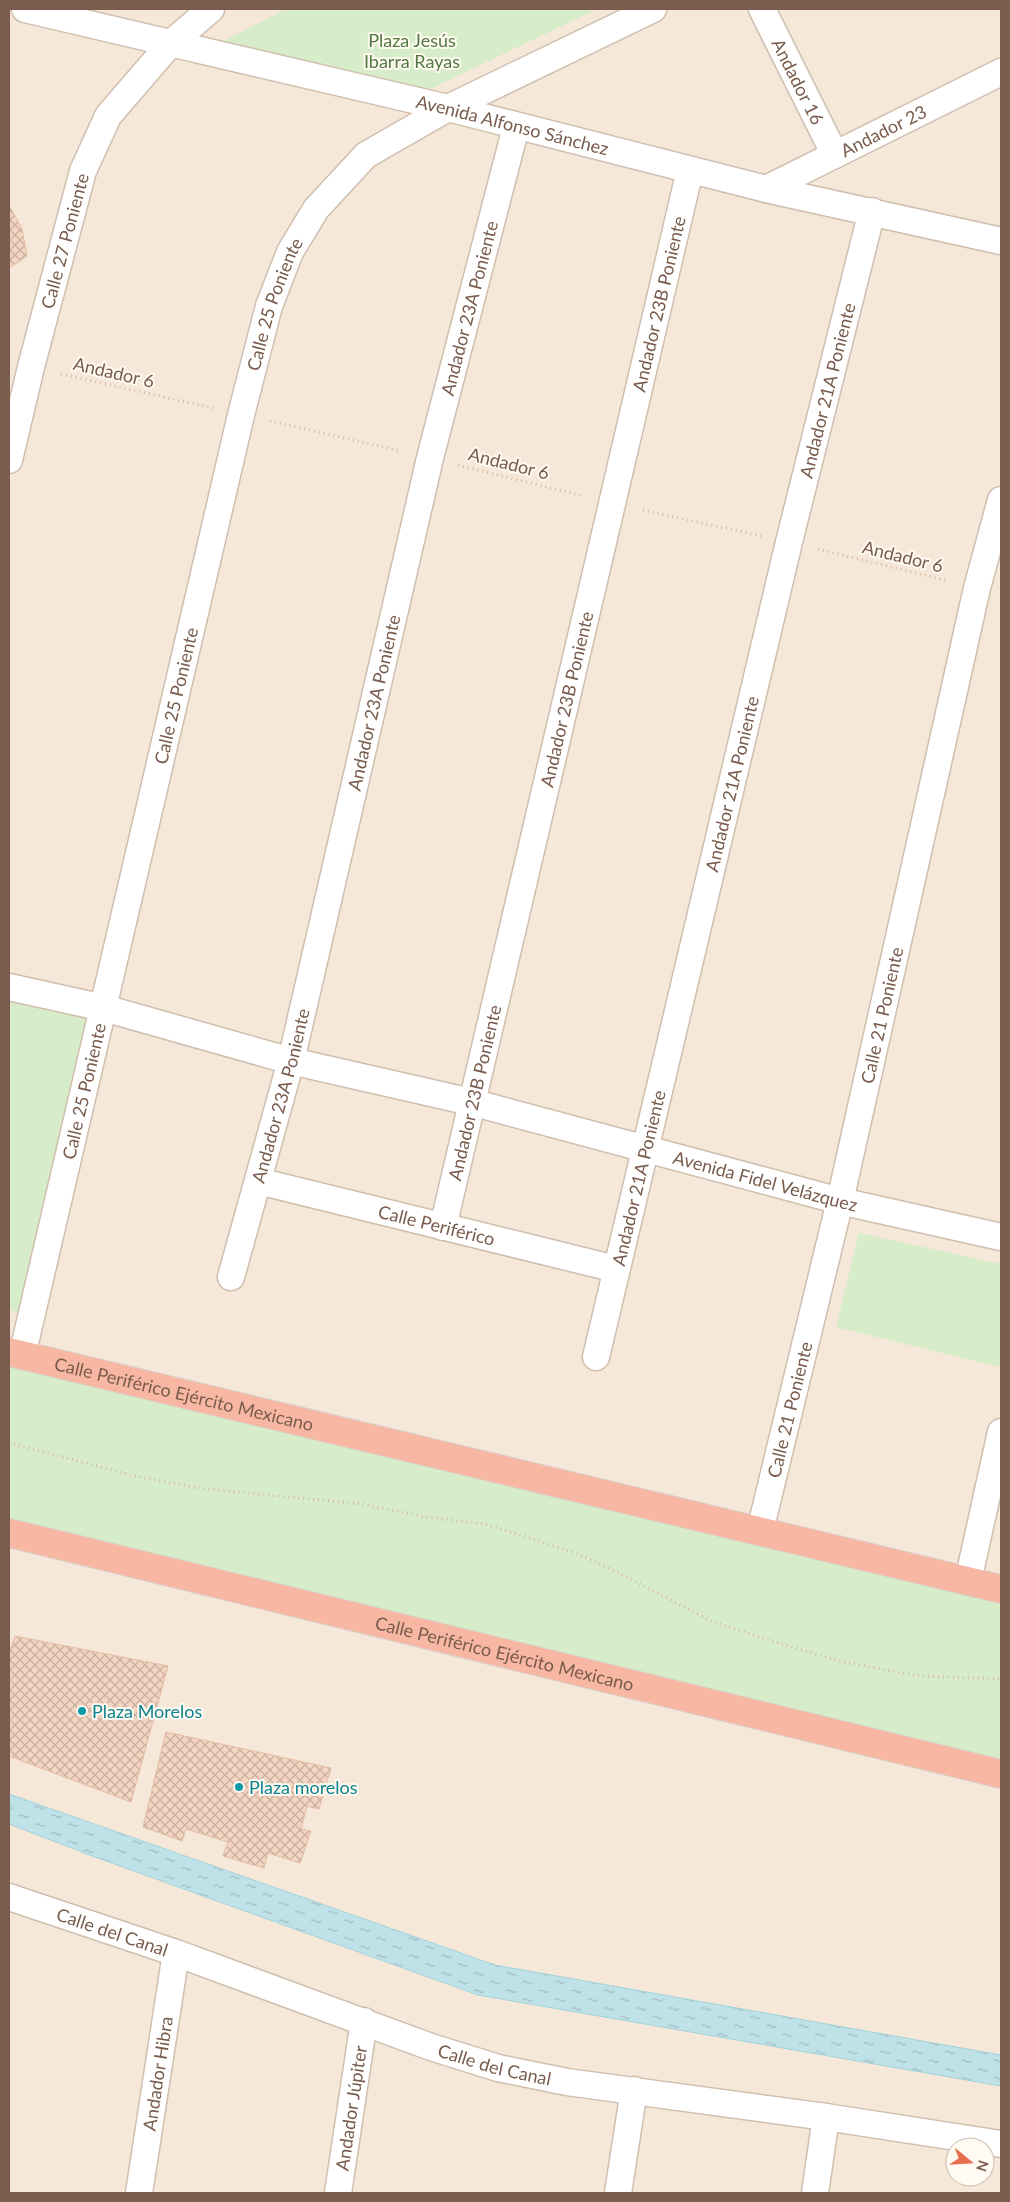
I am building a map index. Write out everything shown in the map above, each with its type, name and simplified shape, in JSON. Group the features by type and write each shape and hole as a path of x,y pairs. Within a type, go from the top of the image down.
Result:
{"highway":[{"name":"Calle Periférico Ejército Mexicano","path":"15,1354 1001,1589"},
{"name":"Calle Periférico Ejército Mexicano","path":"9,1533 1001,1774"}],"street":[{"name":"Avenida Alfonso Sánchez","path":"25,9 448,108 516,127 766,189 1001,241"},
{"name":"Calle 27 Poniente","path":"9,460 31,368 84,171 108,116 170,44 211,9"},
{"name":"Calle 25 Poniente","path":"15,1354 104,1008 241,415 269,306 290,252 316,209 366,155 448,108 653,9"},
{"name":"Andador 16","path":"762,9 835,155"},
{"name":"Andador 23","path":"766,189 1001,72"},
{"name":"Andador 23A Poniente","path":"231,1277 291,1061 430,458 516,127"},
{"name":"Andador 23B Poniente","path":"443,1227 690,170"},
{"name":"Andador 21A Poniente","path":"596,1357 789,542 872,211"},
{"name":"Calle 21 Poniente","path":"760,1531 840,1201 978,588 1001,500"},
{"name":"Avenida Fidel Velázquez","path":"9,987 104,1008 291,1061 471,1102 840,1201 1001,1237"},
{"name":"Calle Periférico","path":"258,1181 616,1269"},
{"path":"968,1581 1001,1432"},
{"name":"Calle del Canal","path":"9,1897 176,1953 432,2047 498,2068 567,2082 826,2116 1001,2144"},
{"name":"Andador Hibra","path":"139,2193 176,1953"},
{"name":"Andador Júpiter","path":"338,2193 364,2021"},
{"path":"618,2193 634,2090"},
{"path":"815,2193 826,2116"}],"path":[{"name":"Andador 6","path":"31,368 430,458 612,503 789,542 978,588"},
{"path":"9,1443 135,1476 191,1487 362,1504 426,1517 485,1524 573,1552 615,1571 705,1618 756,1636 839,1660 902,1673 920,1676 1001,1680"}],"shaded area":[{"path":"9,9 1001,9 1001,2193 9,2193"}],"green space":[{"name":"Plaza Jesús Ibarra Rayas","path":"286,9 597,9 418,95 212,47"},
{"path":"9,990 100,1010 29,1315 9,1310"},
{"path":"859,1233 1001,1264 1001,1358 999,1367 836,1327"},
{"path":"9,1357 1001,1591 1001,1763 9,1525"}],"water":[{"path":"9,1794 495,1965 1001,2055 1001,2086 478,1995 95,1857 9,1824"}],"building":[{"path":"9,205 22,229 27,256 9,268"},
{"name":"Plaza Morelos","path":"15,1636 168,1666 131,1802 9,1756 9,1653"},
{"name":"Plaza morelos","path":"166,1732 331,1768 319,1809 307,1806 301,1829 311,1831 300,1863 268,1853 264,1868 223,1856 228,1842 186,1829 182,1841 143,1827"}],"place":[{"name":"Plaza Morelos","path":"82,1711"},
{"name":"Plaza morelos","path":"239,1787"}]}
